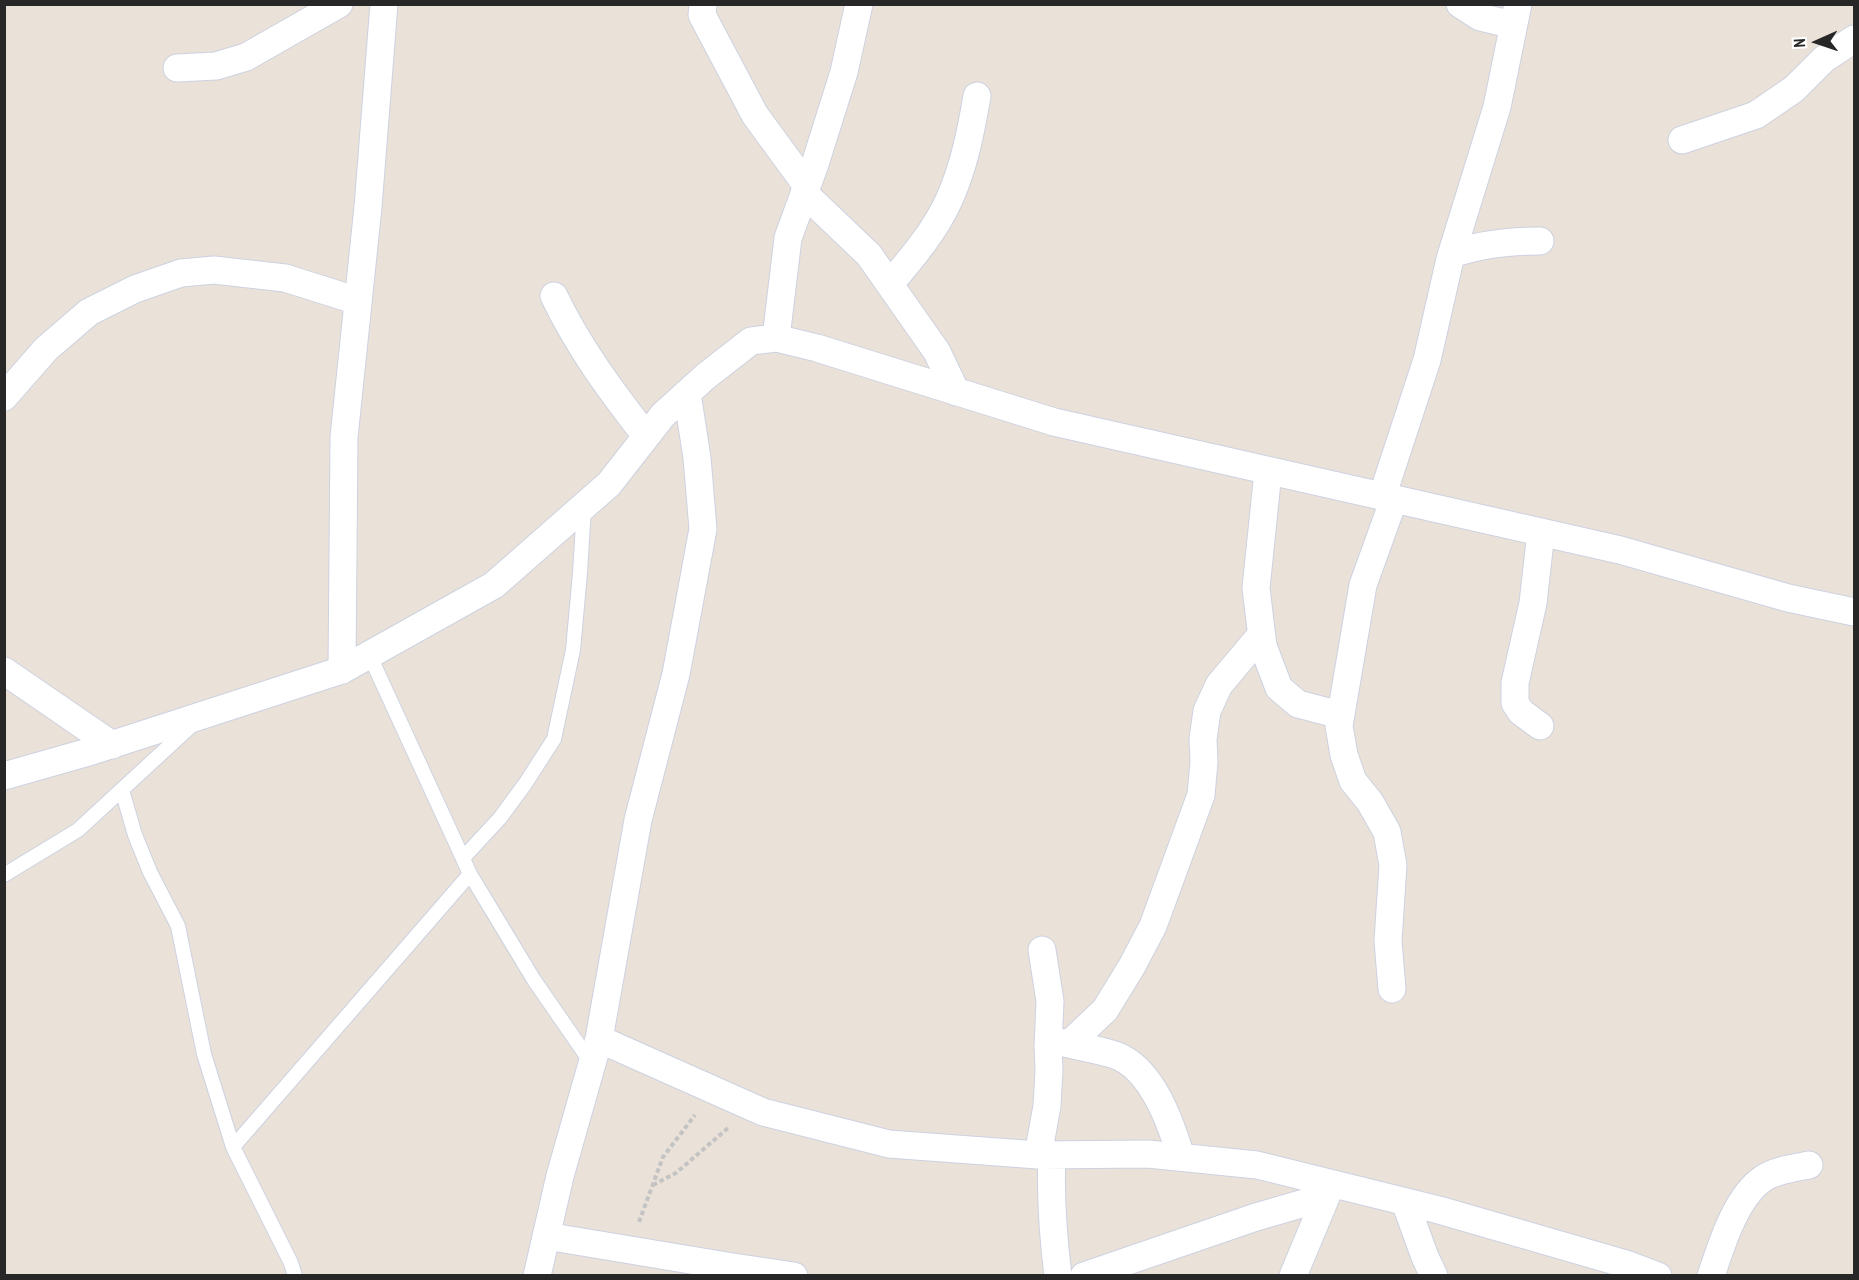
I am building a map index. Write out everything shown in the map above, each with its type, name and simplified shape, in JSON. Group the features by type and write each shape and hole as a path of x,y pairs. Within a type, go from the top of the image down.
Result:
{"street":[{"path":"177,68 216,66 246,57 339,4"},
{"path":"342,669 344,437 384,4"},
{"path":"703,4 702,15 755,115 806,190 869,255 937,352 956,392"},
{"path":"776,338 788,238 844,72 860,4"},
{"path":"1392,989 1388,941 1393,865 1387,832 1370,802 1353,781 1344,755 1339,726 1363,585 1426,360 1452,254 1497,107 1515,15 1480,17 1460,4"},
{"path":"1682,141 1756,115 1794,89 1824,59 1854,39"},
{"path":"890,284 919,249 949,201 962,166 977,96"},
{"path":"1452,254 1473,247 1493,244 1540,241"},
{"path":"4,397 46,349 89,312 135,289 181,273 214,270 285,278 358,301"},
{"path":"554,296 573,335 592,365 646,436"},
{"path":"4,776 112,745 342,669 494,585 609,484 663,415 687,393 752,341 776,338 817,348 1054,422 1620,550 1788,598 1854,612"},
{"path":"537,1275 560,1176 596,1052 638,820 676,674 703,530 697,458 687,393"},
{"path":"1268,472 1256,588 1263,646 1279,688 1298,704 1340,716"},
{"path":"1540,726 1521,711 1515,703 1515,683 1533,603 1541,532"},
{"path":"1059,1042 1105,1010 1153,926 1201,795 1204,762 1203,739 1207,711 1220,685 1261,635"},
{"path":"4,671 112,745"},
{"path":"1042,950 1059,1042 1049,1070 1045,1155 1058,1275"},
{"path":"1059,1042 1116,1055 1135,1067 1158,1098 1171,1123 1181,1157"},
{"path":"596,1052 717,1091 763,1112 889,1144 1045,1155 1148,1154 1257,1165 1328,1190 1405,1202 1658,1275"},
{"path":"1711,1275 1725,1235 1743,1199 1764,1178 1809,1165"},
{"path":"1084,1275 1328,1190"},
{"path":"1293,1275 1328,1190"},
{"path":"1405,1202 1434,1275"},
{"path":"546,1236 794,1275"}],"lane":[{"path":"463,858 519,793 554,739 573,650 584,506"},
{"path":"369,654 470,874 534,980 596,1052"},
{"path":"4,875 78,830 205,714"},
{"path":"122,790 138,844 178,926 204,1054 233,1147 295,1275"},
{"path":"233,1147 470,874"}],"path":[{"path":"626,1250 644,1212 663,1157 698,1111 717,1091"},
{"path":"652,1185 676,1173 697,1157 752,1106"}]}
